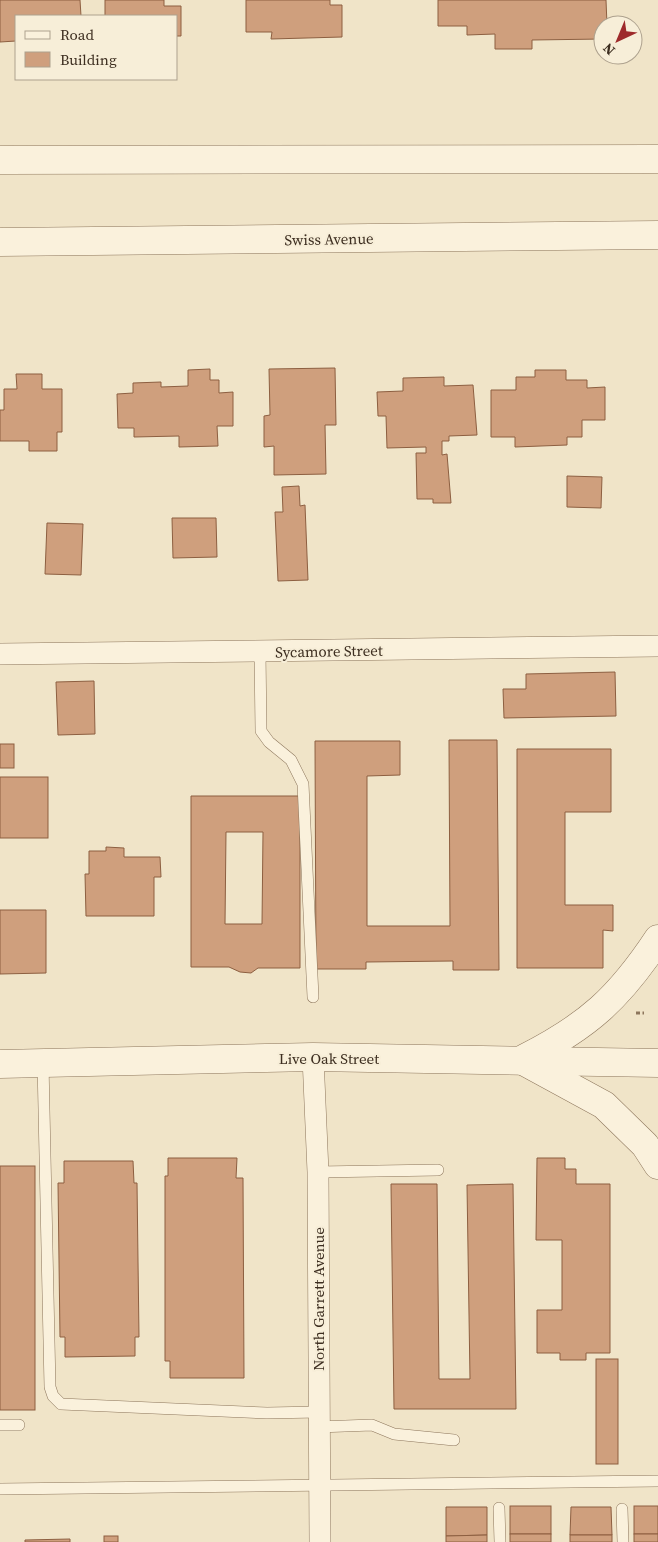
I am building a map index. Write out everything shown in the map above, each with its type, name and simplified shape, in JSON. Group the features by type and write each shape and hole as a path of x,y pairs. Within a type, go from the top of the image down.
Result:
{"street":[{"path":"0,160 658,159"},
{"name":"Swiss Avenue","path":"0,242 658,235"},
{"name":"Sycamore Street","path":"0,654 658,646"},
{"path":"522,1060 561,1040 601,1010 635,974 658,939"},
{"name":"Live Oak Street","path":"0,1064 313,1057 658,1063"},
{"name":"North Garrett Avenue","path":"313,1057 318,1172 320,1542"},
{"path":"522,1060 604,1105 645,1145 658,1165"}],"lane":[{"path":"260,652 261,732 269,742 291,760 303,784 313,997"},
{"path":"42,1063 50,1387 53,1396 62,1404 267,1412 318,1420 372,1425 394,1434 454,1440"},
{"path":"318,1172 438,1170"},
{"path":"0,1425 19,1425"},
{"path":"0,1489 658,1481"},
{"path":"499,1508 500,1542"},
{"path":"622,1510 623,1542"}],"building":[{"path":"0,0 80,0 81,15 15,15 15,41 0,42"},
{"path":"105,0 164,0 164,6 181,6 181,36 178,36 178,15 105,15"},
{"path":"246,0 330,0 330,5 342,5 342,37 271,39 272,32 246,32"},
{"path":"438,0 606,0 607,15 593,15 593,39 532,40 532,49 495,49 495,34 467,35 467,26 438,26"},
{"path":"335,368 336,425 325,425 326,474 274,475 274,446 264,447 264,416 270,415 269,369"},
{"path":"210,369 210,380 219,380 219,393 233,392 233,426 217,426 218,446 179,447 179,436 134,437 134,428 118,428 117,394 133,393 133,383 161,382 161,387 188,386 188,370"},
{"path":"535,370 566,370 566,380 587,380 587,388 605,387 605,420 582,420 582,437 567,437 567,445 515,447 515,437 491,437 491,390 516,390 516,377 535,377"},
{"path":"16,374 42,374 42,389 62,389 62,432 57,432 57,451 29,451 29,441 0,441 0,410 4,410 4,389 17,389"},
{"path":"444,377 444,386 473,385 477,435 449,436 449,441 442,441 442,455 447,454 451,503 433,503 433,499 417,499 416,453 426,453 426,447 387,448 386,416 378,416 377,392 403,391 403,378"},
{"path":"567,476 602,477 601,508 567,507"},
{"path":"299,486 300,506 305,505 308,580 278,581 275,512 283,512 282,487"},
{"path":"172,518 216,518 217,557 173,558"},
{"path":"47,523 83,524 81,575 45,574"},
{"path":"615,672 616,716 504,718 503,689 526,689 526,674"},
{"path":"94,681 95,734 58,735 56,682"},
{"path":"449,740 497,740 499,970 453,970 453,961 366,962 366,969 316,969 315,741 400,741 400,775 367,776 367,926 450,926"},
{"path":"0,744 14,744 14,768 0,768"},
{"path":"517,749 611,749 611,812 565,812 565,905 613,905 613,931 603,930 603,968 517,968"},
{"path":"0,777 48,777 48,838 0,838"},
{"path":"191,796 300,796 300,968 258,968 251,973 240,972 229,967 191,967","holes":["226,832 263,832 262,924 225,924"]},
{"path":"106,847 124,848 124,857 160,857 161,877 154,877 154,916 86,916 85,874 89,874 89,851 106,851"},
{"path":"0,910 46,910 46,973 0,974"},
{"path":"168,1158 237,1158 236,1178 243,1178 244,1378 170,1378 170,1361 165,1361 165,1176 168,1176"},
{"path":"537,1158 565,1158 565,1169 576,1169 576,1184 610,1184 610,1353 586,1353 586,1360 560,1360 560,1353 537,1353 537,1310 562,1310 562,1240 536,1240"},
{"path":"64,1161 133,1161 134,1183 137,1183 139,1337 135,1337 135,1356 65,1357 65,1337 60,1337 58,1183 64,1183"},
{"path":"0,1166 35,1166 35,1410 0,1410"},
{"path":"391,1184 437,1184 439,1379 470,1379 467,1185 513,1184 516,1409 394,1409"},
{"path":"596,1359 618,1359 618,1464 596,1464"},
{"path":"510,1506 551,1506 551,1534 510,1534"},
{"path":"634,1506 658,1506 658,1534 634,1534"},
{"path":"446,1507 487,1507 487,1535 446,1536"},
{"path":"571,1507 611,1507 612,1535 570,1535"},
{"path":"510,1534 551,1534 551,1542 510,1542"},
{"path":"634,1534 658,1534 658,1542 634,1542"},
{"path":"487,1535 487,1542 446,1542 446,1536"},
{"path":"570,1535 612,1535 612,1542 570,1542"},
{"path":"104,1536 118,1536 118,1542 104,1542"},
{"path":"70,1539 70,1542 25,1542 25,1540"}]}
